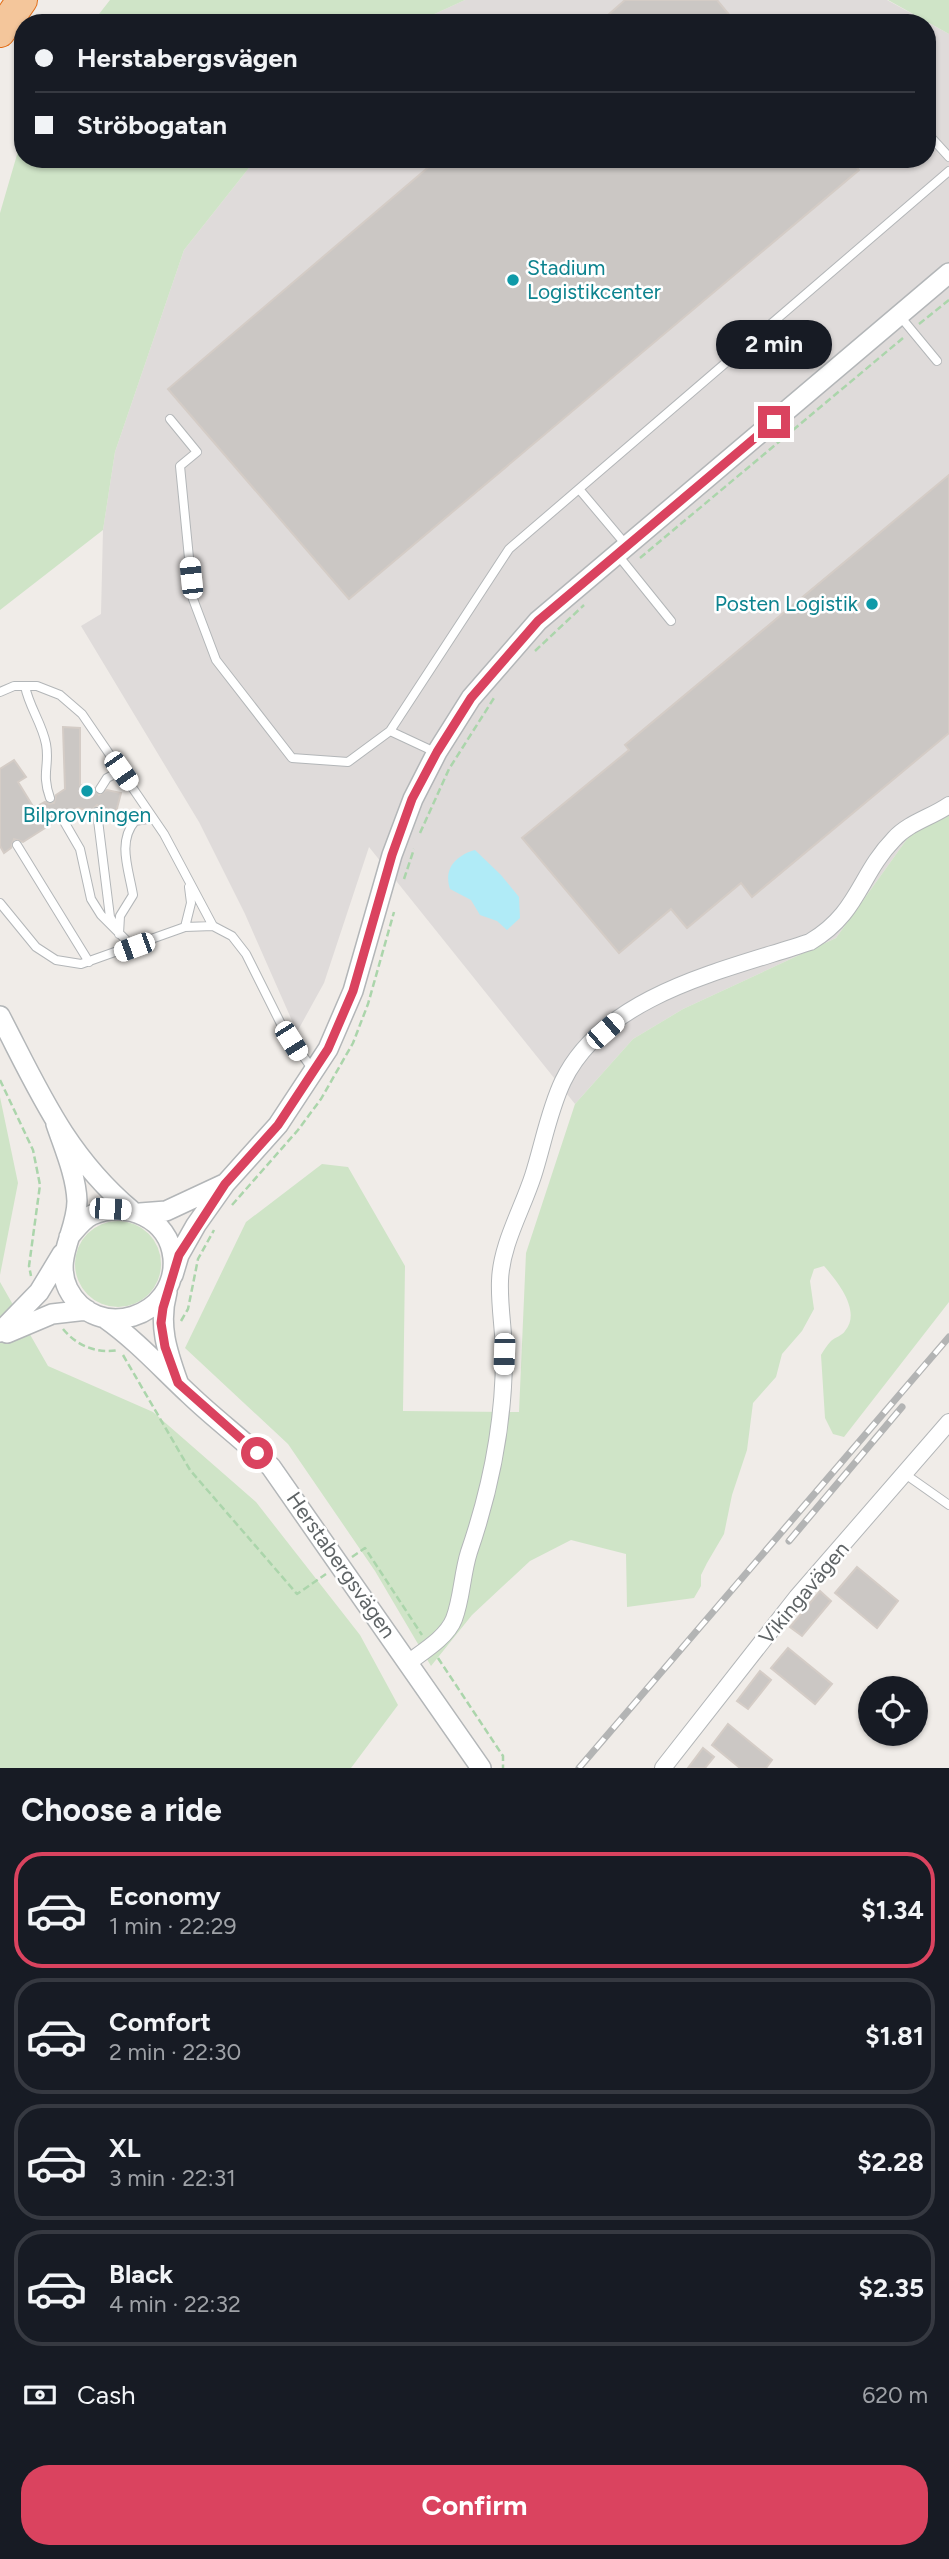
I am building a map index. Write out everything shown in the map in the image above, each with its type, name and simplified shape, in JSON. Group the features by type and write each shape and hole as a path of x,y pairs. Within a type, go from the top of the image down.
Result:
{"highway":[{"path":"0,32 22,0"}],"street":[{"path":"178,1383 163,1334 163,1308 186,1243 225,1184 278,1125 328,1049 353,991 392,855 412,799 437,752 471,698 538,621 624,556 906,323 948,274"},
{"path":"409,1662 430,1647 454,1621 462,1573 486,1497 496,1454 503,1401 504,1354 499,1283 502,1261 529,1187 558,1093 573,1064 590,1044 620,1018 658,993 810,942 827,932 853,903 887,846 897,835 949,805"},
{"path":"0,1016 56,1124 90,1171 164,1234 173,1257 170,1283 151,1309 142,1315 123,1320 106,1319 87,1310 67,1287 62,1264 75,1218 76,1189 56,1124"},
{"path":"0,1334 39,1292 67,1243 90,1216 110,1209 155,1214 225,1184"},
{"path":"0,1334 52,1314 87,1310"},
{"name":"Herstabergsvägen","path":"106,1319 138,1343 271,1467 481,1768"},
{"name":"Vikingavägen","path":"663,1768 797,1597 949,1422"}],"lane":[{"path":"936,143 949,157"},
{"path":"170,419 197,452 180,467 193,599 216,660 292,758 348,762 390,730 509,549 949,171"},
{"path":"906,323 937,361"},
{"path":"579,489 671,621"},
{"path":"0,692 14,686 37,686 60,695 82,714 153,818 214,926"},
{"path":"25,686 28,703 46,745 44,782 50,798"},
{"path":"390,730 437,752"},
{"path":"100,789 107,778 121,771"},
{"path":"97,812 110,917 119,934"},
{"path":"62,818 80,849 91,899 101,915 134,947"},
{"path":"119,934 120,916 133,895 124,844 126,831 135,821 153,818"},
{"path":"17,845 89,962"},
{"path":"185,927 191,903 188,880"},
{"path":"0,903 36,947 56,960 82,964 185,927 214,926 232,936 246,954 282,1026 314,1071"},
{"path":"905,1474 949,1505"}],"path":[{"path":"624,556 906,323 949,300"},
{"path":"533,654 587,603"},
{"path":"419,835 461,747 502,690"},
{"path":"404,880 414,847"},
{"path":"229,1209 304,1123 348,1052 360,1027 395,910"},
{"path":"0,1080 25,1132 37,1168 39,1204 29,1266 32,1281 39,1292"},
{"path":"163,1334 180,1323 188,1310 198,1258 216,1226"},
{"path":"52,1314 71,1339 90,1349 106,1352 121,1350 190,1470 297,1594 331,1572"},
{"path":"342,1564 365,1548 426,1641"},
{"path":"434,1652 503,1756 503,1768"}],"shaded area":[{"path":"465,0 887,0 913,14 435,14"},
{"path":"936,27 949,34 949,805 907,839 836,938 683,1009 633,1039 575,1104 369,847 324,983 297,1032 245,914 199,822 81,626 101,614 103,530 115,452 184,250 249,168 936,168"}],"green space":[{"path":"110,0 465,0 435,14 99,14"},
{"path":"888,0 949,0 949,34 936,27 936,14 913,14"},
{"path":"14,165 14,168 249,168 184,250 115,452 103,530 0,610 0,213"},
{"path":"949,805 949,1302 844,1437 833,1434 825,1418 821,1355 831,1341 845,1331 851,1315 846,1297 824,1266 814,1269 810,1281 814,1309 802,1331 782,1354 776,1377 753,1403 747,1450 732,1495 724,1534 701,1575 701,1586 694,1598 627,1607 626,1554 571,1540 530,1561 472,1615 431,1666 375,1571 288,1444 185,1348 246,1222 322,1164 348,1167 405,1266 403,1411 519,1412 526,1253 575,1104 633,1039 683,1009 836,938 907,839"},
{"path":"0,1097 18,1183 0,1275"},
{"path":"110,1221 126,1221 149,1233 158,1247 161,1264 158,1281 149,1295 126,1307 110,1307 94,1300 82,1288 75,1272 75,1256 82,1240 94,1228"},
{"path":"0,1282 48,1366 153,1412 256,1502 360,1635 398,1705 351,1768 0,1768"}],"water":[{"path":"475,850 519,897 520,918 507,930 497,921 480,915 471,900 450,889 448,875 453,864 463,855"}],"building":[{"path":"625,0 717,0 729,14 609,14"},
{"name":"Stadium Logistikcenter","path":"427,168 859,170 349,599 168,389"},
{"name":"Posten Logistik","path":"949,475 949,733 752,897 741,883 687,928 671,909 619,953 522,838 629,750 625,745"},
{"name":"Bilprovningen","path":"63,727 80,728 80,785 94,788 99,795 107,790 121,793 115,816 104,813 97,805 91,811 78,808 68,815 59,812 56,821 23,842 14,839 11,848 4,853 0,846 0,769 14,760 26,777 18,782 34,808 45,802 54,803 56,795 65,789"},
{"path":"857,1567 898,1601 877,1628 835,1593"},
{"path":"820,1591 831,1601 802,1636 790,1627"},
{"path":"788,1648 832,1684 815,1704 771,1668"},
{"path":"760,1671 771,1680 748,1709 737,1701"},
{"path":"728,1724 772,1760 766,1768 740,1768 712,1745"},
{"path":"703,1748 714,1757 705,1768 688,1768"}],"railway":[{"path":"579,1768 949,1337"},
{"path":"789,1541 902,1407"}],"place":[{"name":"Stadium Logistikcenter","path":"513,280"},
{"name":"Posten Logistik","path":"872,604"},
{"name":"Bilprovningen","path":"87,791"}],"route":[{"path":"257,1453 178,1383 165,1347 161,1323 167,1291 179,1255 225,1184 257,1151 290,1109 328,1049 353,991 392,855 412,799 437,752 471,698 538,621 774,422"}]}
